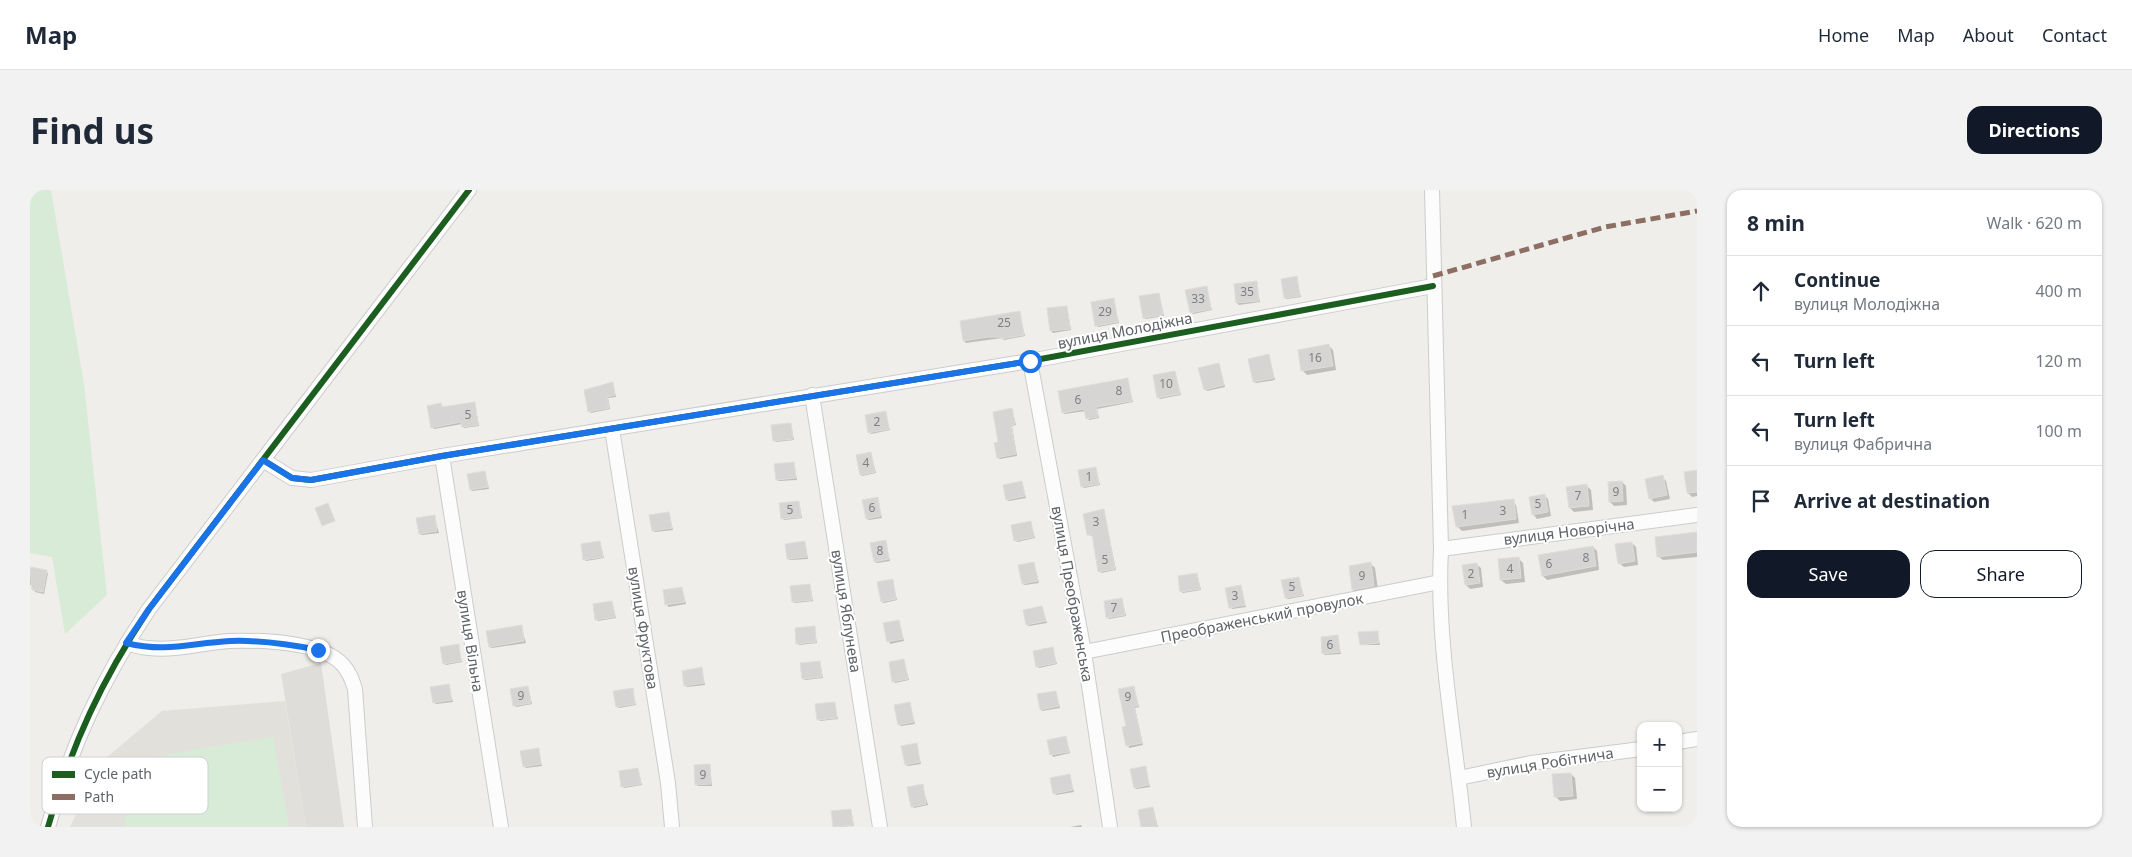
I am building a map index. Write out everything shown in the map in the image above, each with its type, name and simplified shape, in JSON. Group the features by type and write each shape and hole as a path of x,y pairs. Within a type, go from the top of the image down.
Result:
{"street":[{"path":"71,757 100,687 149,609 469,190"},
{"path":"1432,190 1433,286 1442,549 1440,582 1454,749 1464,827"},
{"name":"вулиця Молодіжна","path":"263,460 292,478 311,480 442,456 1030,361 1433,286"},
{"name":"вулиця Преображенська","path":"1030,361 1084,652 1110,827"},
{"name":"вулиця Яблунева","path":"812,395 880,827"},
{"name":"вулиця Фруктова","path":"612,430 668,783 672,827"},
{"name":"вулиця Вільна","path":"442,456 500,827"},
{"name":"вулиця Новорічна","path":"1442,549 1697,515"},
{"name":"Преображенський провулок","path":"1084,652 1440,582"},
{"path":"126,643 148,648 174,648 229,641 269,642 318,650 342,664 350,675 355,689 365,827"},
{"path":"1682,741 1697,739"},
{"name":"вулиця Робітнича","path":"1459,778 1531,763 1637,750"},
{"path":"48,827 52,814"}],"shaded area":[{"path":"321,663 344,827 306,827 281,674"},
{"path":"285,701 306,827 70,827 76,814 208,814 208,757 107,757 162,711"}],"green space":[{"path":"30,190 51,190 84,384 107,595 65,634 52,557 30,553"},
{"path":"273,737 289,827 126,827 124,814 208,814 208,757 152,757"}],"building":[{"path":"1297,276 1300,296 1284,298 1281,279"},
{"path":"1257,281 1259,301 1236,303 1234,284"},
{"path":"1207,286 1211,309 1190,313 1185,290"},
{"path":"1159,293 1163,315 1143,318 1139,296"},
{"path":"1114,298 1118,322 1095,326 1091,302"},
{"path":"1067,306 1070,329 1050,331 1047,308"},
{"path":"1020,311 1024,335 1001,339 1001,337 988,337 963,341 960,321"},
{"path":"1329,344 1333,366 1301,371 1298,350"},
{"path":"1269,354 1274,378 1253,382 1248,359"},
{"path":"1219,363 1224,385 1204,390 1198,368"},
{"path":"1175,371 1180,394 1157,398 1153,375"},
{"path":"1128,378 1132,401 1096,407 1098,417 1086,419 1084,409 1062,413 1058,391"},
{"path":"613,382 615,395 607,397 609,408 588,412 584,390"},
{"path":"475,402 478,425 462,427 461,422 431,428 427,406 441,403 442,407"},
{"path":"1012,408 1015,424 1011,425 1016,454 997,458 994,443 998,442 993,412"},
{"path":"886,411 889,429 868,433 865,415"},
{"path":"791,423 793,439 773,441 771,425"},
{"path":"871,452 875,472 860,475 856,455"},
{"path":"794,462 796,478 776,480 774,464"},
{"path":"1096,467 1099,484 1081,487 1078,470"},
{"path":"1697,470 1697,492 1687,493 1684,472"},
{"path":"485,471 488,487 470,490 467,474"},
{"path":"1663,475 1667,495 1649,499 1645,479"},
{"path":"1022,481 1025,496 1006,500 1003,485"},
{"path":"1622,481 1623,501 1609,502 1608,482"},
{"path":"1587,484 1589,506 1569,508 1566,487"},
{"path":"1545,494 1548,512 1532,515 1529,497"},
{"path":"878,497 881,516 866,519 862,500"},
{"path":"1514,499 1516,519 1456,527 1452,506"},
{"path":"799,501 801,517 781,519 779,503"},
{"path":"328,503 335,521 322,526 315,508"},
{"path":"1104,509 1115,569 1098,572 1092,534 1087,535 1083,514"},
{"path":"669,512 672,528 652,531 649,515"},
{"path":"435,515 437,531 419,534 416,518"},
{"path":"1031,521 1034,537 1014,541 1011,525"},
{"path":"1697,532 1697,552 1657,557 1655,537"},
{"path":"886,540 889,559 874,562 870,543"},
{"path":"600,541 603,557 583,560 581,544"},
{"path":"805,541 807,557 787,559 785,544"},
{"path":"1632,542 1635,561 1618,564 1615,544"},
{"path":"1593,546 1596,566 1542,576 1538,555"},
{"path":"1519,557 1521,578 1500,580 1498,559"},
{"path":"1034,562 1038,581 1022,584 1018,565"},
{"path":"1371,562 1374,586 1352,590 1349,566"},
{"path":"1477,563 1480,583 1465,585 1462,565"},
{"path":"30,567 47,570 43,592 32,590"},
{"path":"1197,573 1200,589 1180,592 1178,576"},
{"path":"1299,577 1303,595 1285,598 1281,580"},
{"path":"893,579 896,599 881,602 877,582"},
{"path":"810,584 812,600 792,602 790,586"},
{"path":"1241,585 1245,605 1229,608 1225,588"},
{"path":"682,587 685,602 665,605 663,590"},
{"path":"1122,598 1125,615 1106,618 1104,601"},
{"path":"612,601 615,617 595,620 593,604"},
{"path":"1042,606 1046,621 1026,625 1023,610"},
{"path":"899,620 903,639 887,642 883,623"},
{"path":"522,625 524,641 489,647 486,631"},
{"path":"815,626 816,642 796,644 795,628"},
{"path":"1378,631 1379,643 1360,645 1358,632"},
{"path":"1338,635 1340,652 1322,654 1321,637"},
{"path":"459,644 461,661 443,664 440,647"},
{"path":"1053,647 1056,663 1036,667 1033,651"},
{"path":"904,659 908,679 892,682 889,662"},
{"path":"820,661 822,677 802,679 800,663"},
{"path":"702,667 704,683 684,686 682,671"},
{"path":"449,684 452,700 433,703 430,687"},
{"path":"528,686 531,703 513,706 510,689"},
{"path":"1134,686 1138,706 1134,706 1142,743 1126,746 1122,727 1126,726 1118,689"},
{"path":"633,688 635,704 616,707 613,691"},
{"path":"1056,691 1059,706 1040,710 1037,694"},
{"path":"835,702 837,718 817,720 815,704"},
{"path":"910,702 914,722 898,725 894,705"},
{"path":"1066,736 1069,752 1050,755 1047,740"},
{"path":"917,743 920,762 905,765 901,746"},
{"path":"539,748 541,764 523,767 520,751"},
{"path":"710,764 711,784 695,785 694,765"},
{"path":"1146,766 1149,785 1134,788 1130,769"},
{"path":"638,768 641,784 621,787 619,771"},
{"path":"1571,773 1573,796 1554,797 1552,774"},
{"path":"1070,774 1073,790 1053,794 1050,778"},
{"path":"923,784 926,804 911,807 907,787"},
{"path":"1153,807 1157,827 1141,827 1138,810"},
{"path":"851,809 853,825 833,827 831,811"}],"marked path":[{"path":"1433,276 1605,227 1697,211"}],"cycle path":[{"path":"71,757 102,688 149,609 469,190"},
{"path":"263,460 292,478 311,480 442,456 1030,361 1433,286"},
{"path":"48,827 52,814"}],"route":[{"path":"318,650 269,642 229,641 174,648 148,648 126,643 149,609 263,460 281,473 292,478 311,480 442,456 1030,361"}]}
